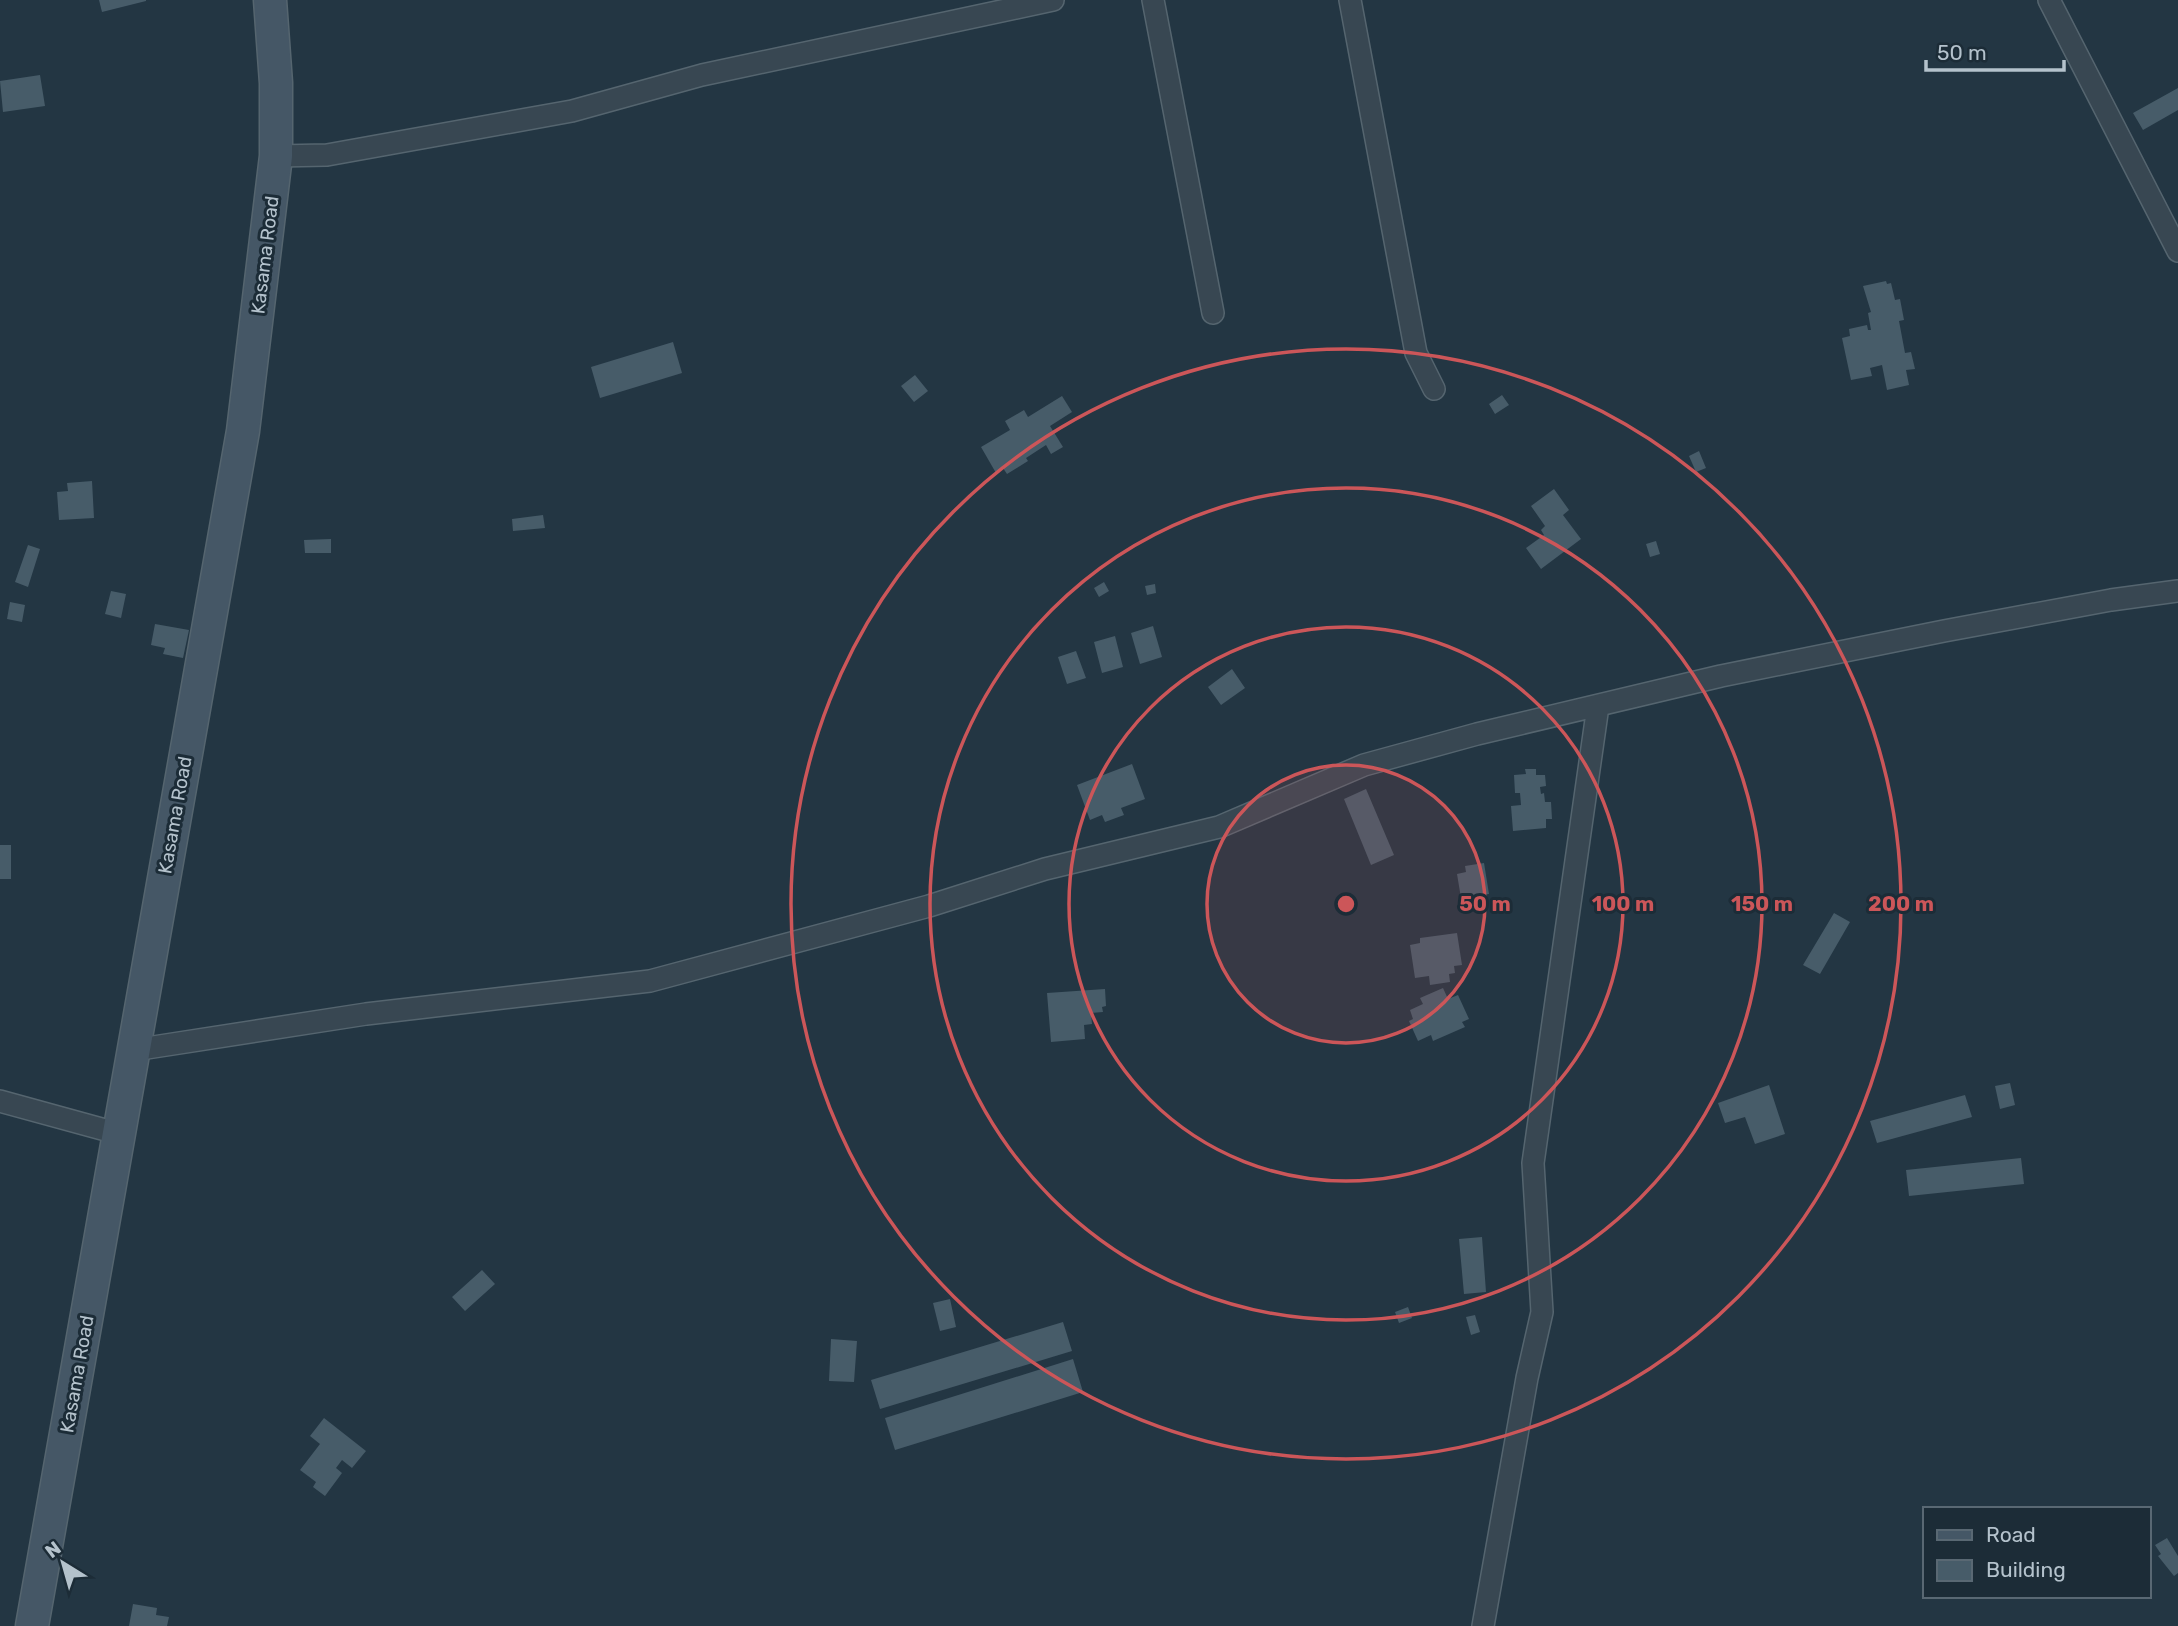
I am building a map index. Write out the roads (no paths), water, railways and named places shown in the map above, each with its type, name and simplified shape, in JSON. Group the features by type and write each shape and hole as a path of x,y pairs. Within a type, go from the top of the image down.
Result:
{"street":[{"name":"Kasama Road","path":"33,1626 243,431 276,156 276,83 270,0"},
{"path":"276,156 327,155 572,111 702,75 1053,0"},
{"path":"1153,0 1213,313"},
{"path":"1350,0 1416,353 1434,389"},
{"path":"2049,0 2178,251"},
{"path":"134,1050 366,1014 650,981 929,906 1045,869 1219,827 1364,765 1477,734 1721,677 1944,631 2111,600 2178,591"},
{"path":"1483,1626 1527,1378 1542,1312 1533,1163 1598,706"},
{"path":"0,1101 120,1134"}]}
